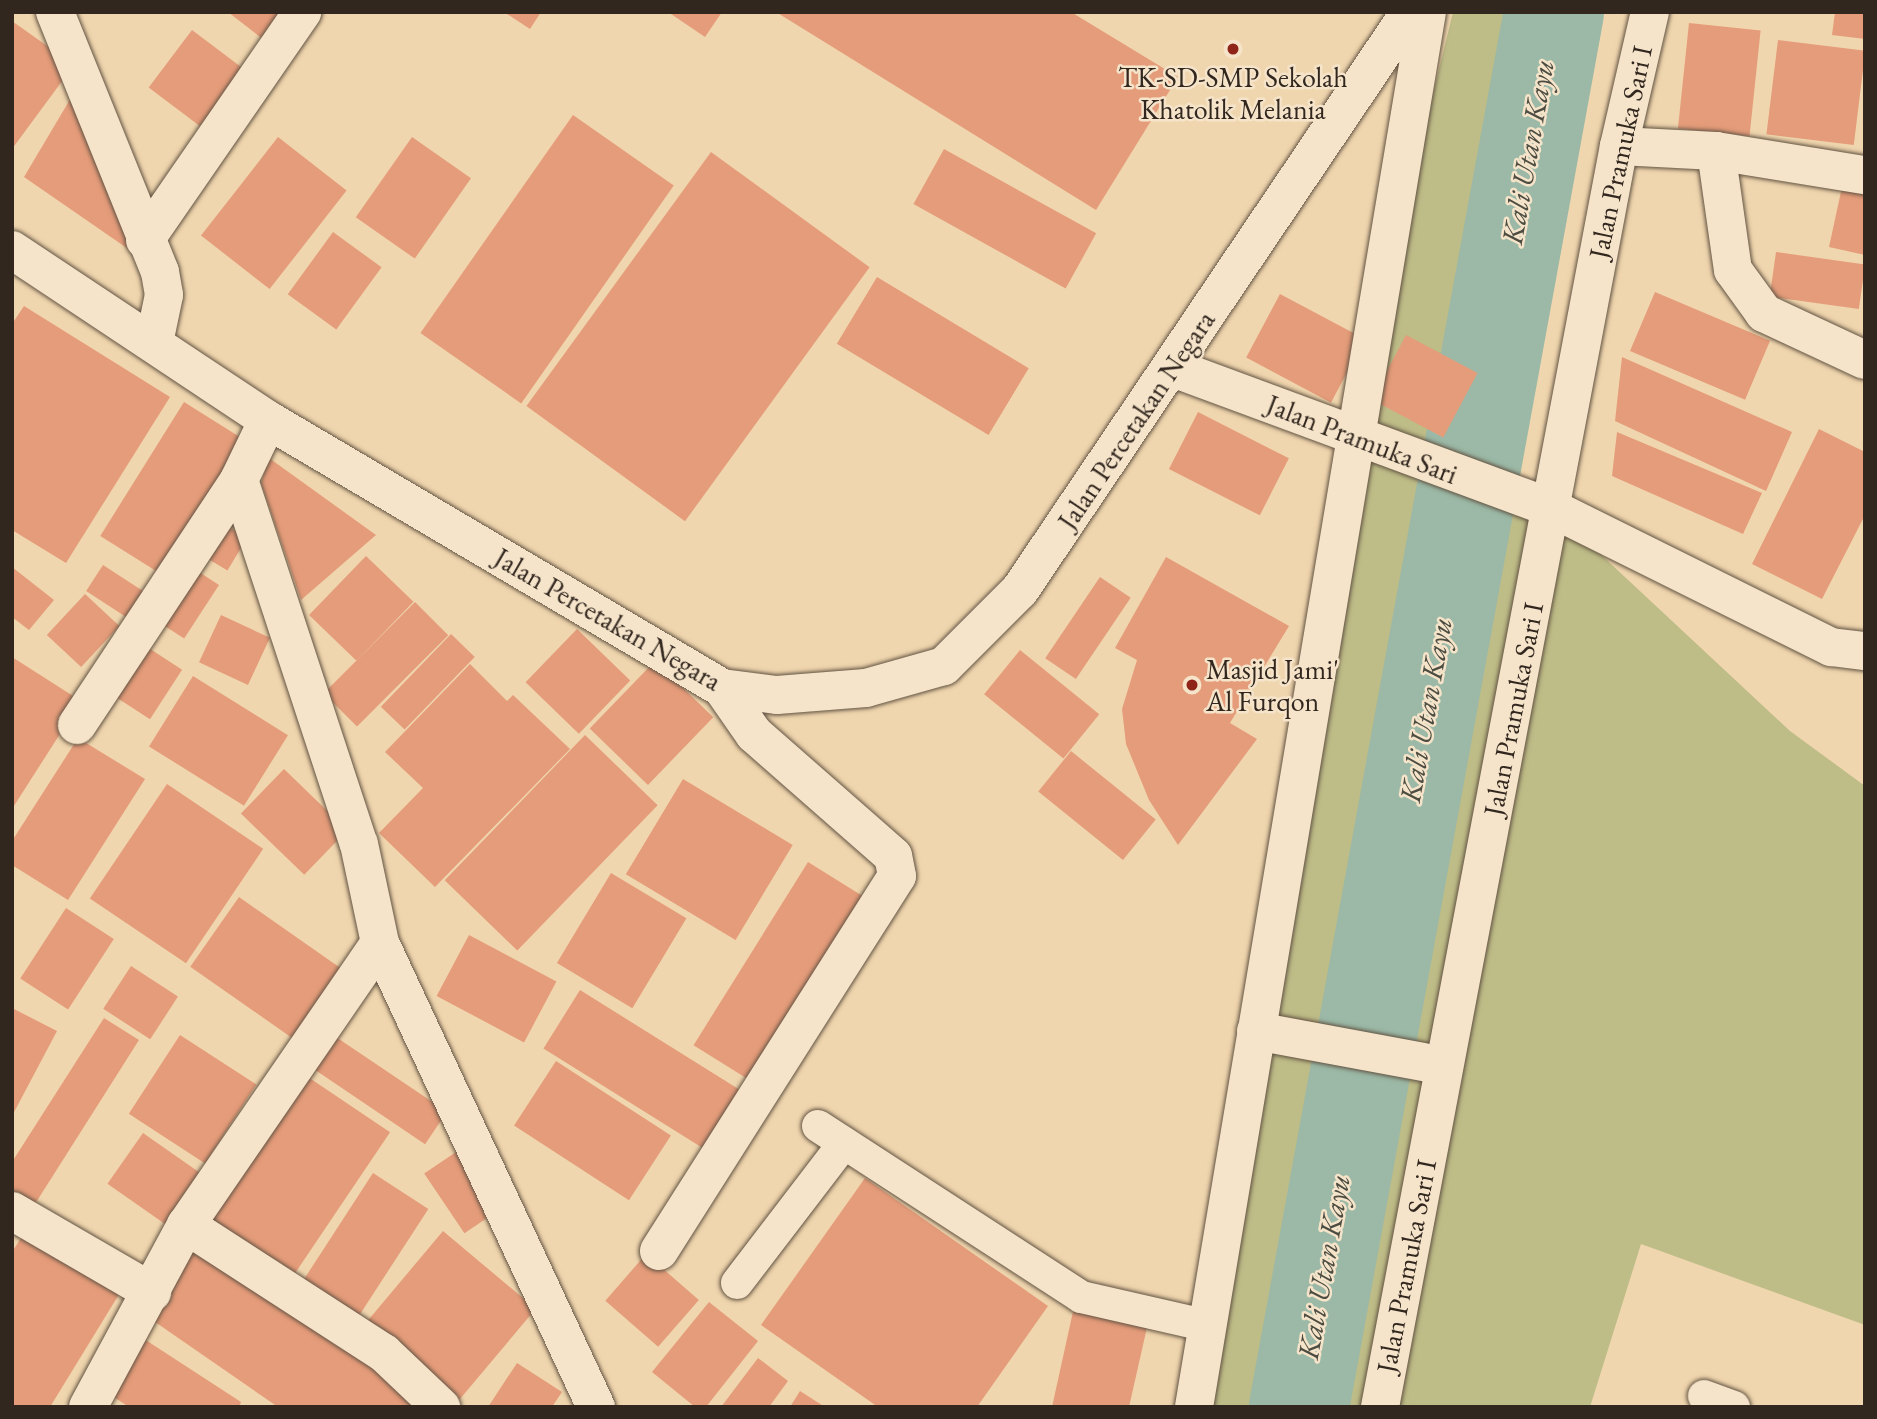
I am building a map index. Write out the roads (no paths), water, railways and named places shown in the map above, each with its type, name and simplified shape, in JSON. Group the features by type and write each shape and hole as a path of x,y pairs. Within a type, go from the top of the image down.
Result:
{"street":[{"path":"55,12 164,295 154,343"},
{"path":"145,240 302,12"},
{"name":"Jalan Percetakan Negara","path":"12,250 268,420 722,688 777,695 866,688 944,666 1020,590 1173,368 1410,12"},
{"path":"1194,1407 1266,1033 1356,437 1427,12"},
{"name":"Jalan Pramuka Sari I","path":"1380,1407 1433,1064 1537,503 1650,12"},
{"path":"1619,146 1716,151 1865,175"},
{"path":"1716,151 1733,270 1764,313 1865,360"},
{"name":"Jalan Pramuka Sari","path":"1173,368 1408,459 1537,503 1831,647 1865,651"},
{"path":"77,725 239,480 268,420"},
{"path":"239,480 359,844 380,943 596,1407"},
{"path":"659,1251 897,876 893,856 754,734 722,688"},
{"path":"88,1407 186,1226 380,943"},
{"path":"1266,1033 1433,1064"},
{"path":"12,1211 152,1292"},
{"path":"186,1226 384,1353 441,1407"}],"lane":[{"path":"737,1283 831,1135 1081,1297 1209,1326"},
{"path":"1704,1396 1734,1407"}],"waterway":[{"name":"Kali Utan Kayu","path":"1299,1407 1554,12"}],"place":[{"name":"TK-SD-SMP Sekolah Khatolik Melania","path":"1233,49"},
{"name":"Masjid Jami' Al Furqon","path":"1192,685"}]}
